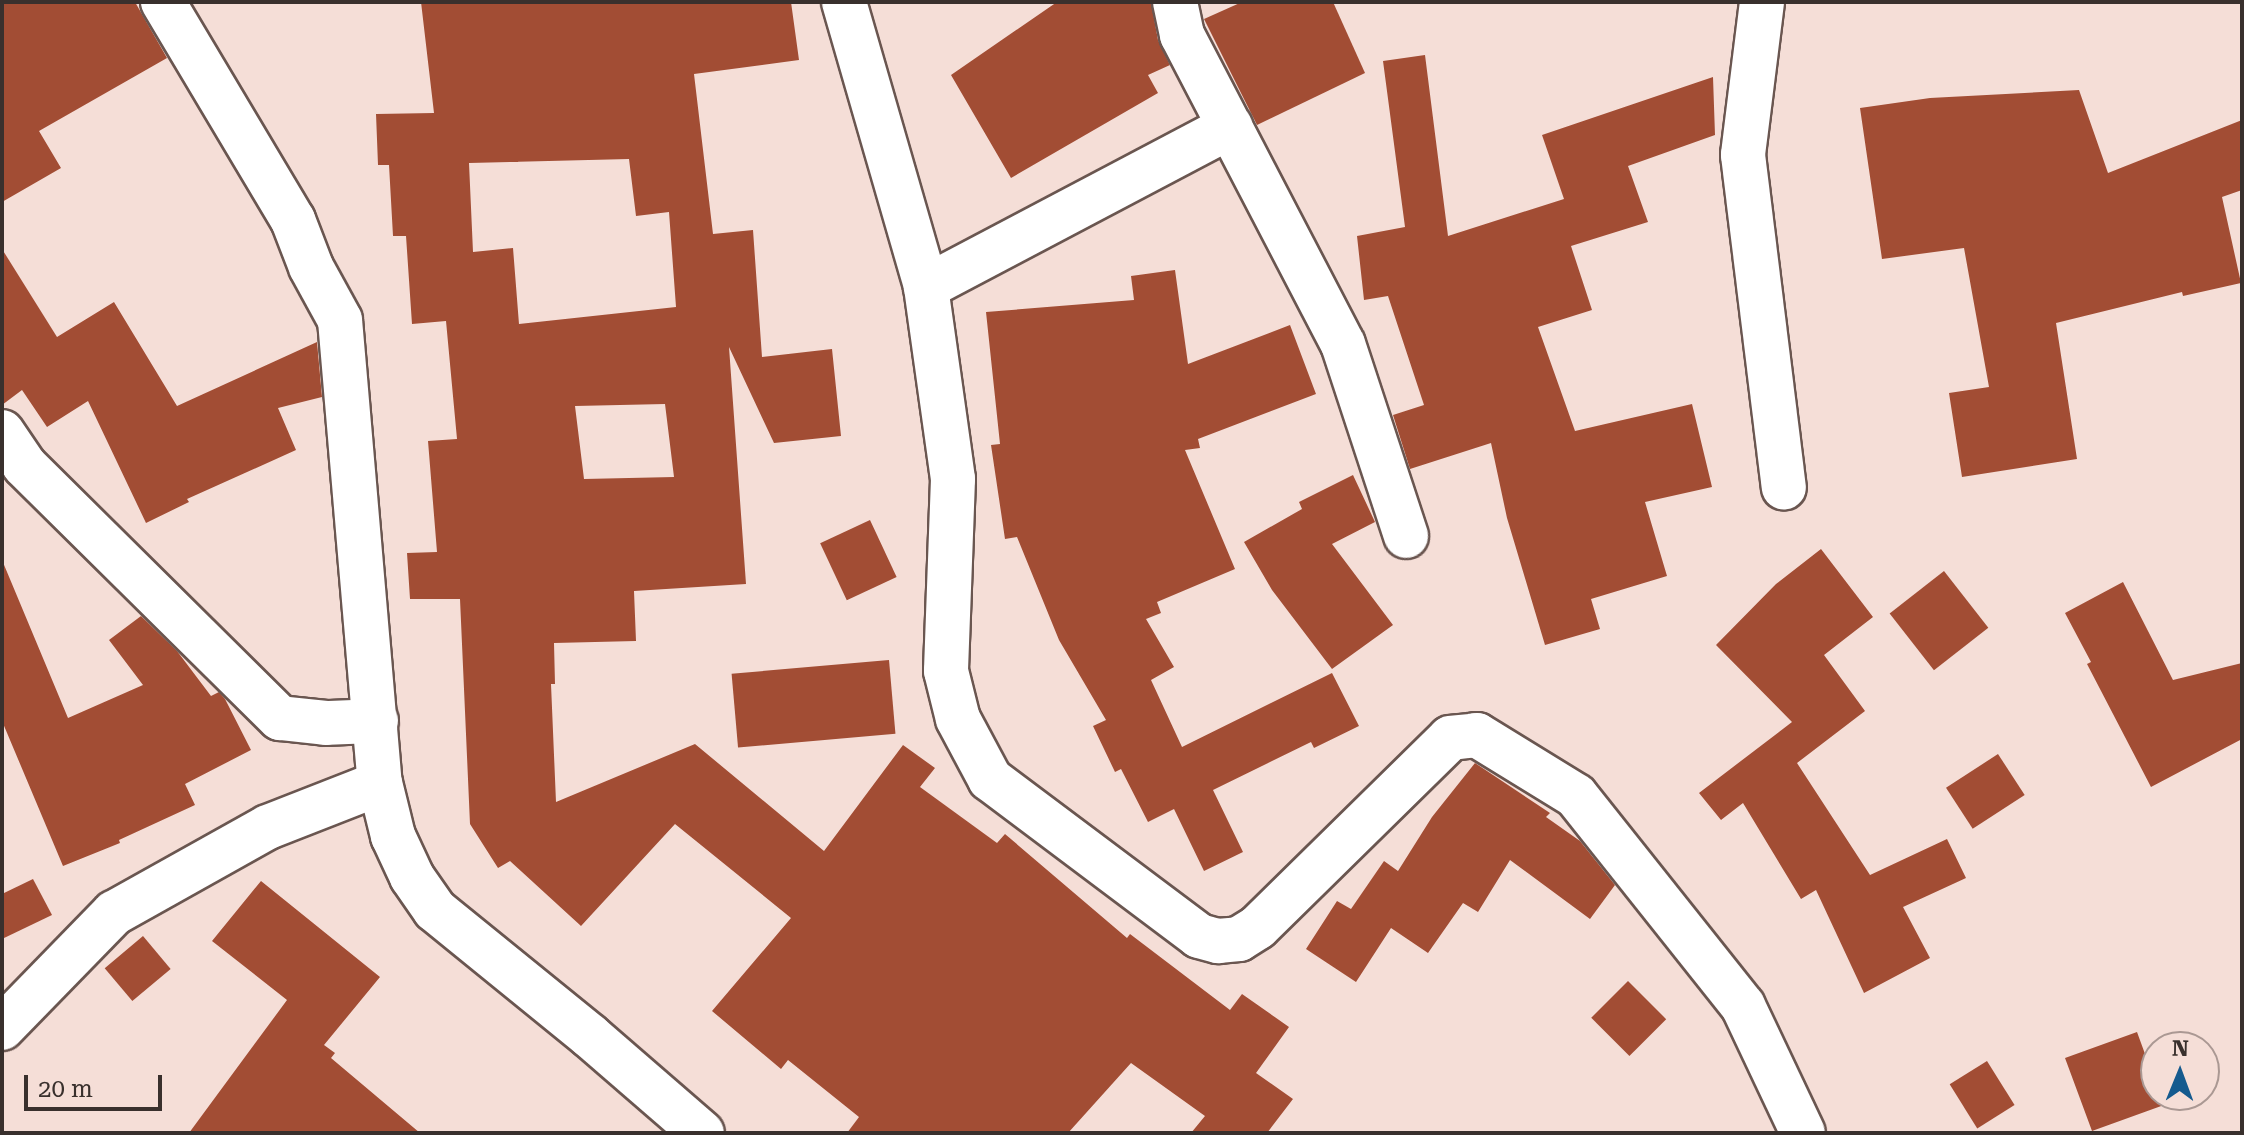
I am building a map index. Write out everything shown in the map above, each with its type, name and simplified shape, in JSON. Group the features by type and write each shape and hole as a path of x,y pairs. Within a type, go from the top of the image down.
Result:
{"street":[{"path":"163,2 293,220 311,267 340,320 380,783 393,836 412,877 435,910 590,1036 702,1133"},
{"path":"844,2 926,287 953,479 946,671 958,719 990,779 1199,936 1218,941 1239,939 1258,927 1450,738 1477,735 1576,796 1743,1006 1803,1133"},
{"path":"1175,2 1182,35 1343,344 1406,536"},
{"path":"1762,2 1743,155 1784,487"},
{"path":"926,287 1230,127"},
{"path":"2,432 24,465 280,718 326,723 376,721"},
{"path":"2,1028 114,913 268,827 380,783"}],"building":[{"path":"2,2 135,2 167,58 39,131 61,168 2,202"},
{"path":"421,2 791,2 799,60 694,74 713,234 753,230 762,357 832,349 841,436 774,443 729,347 746,584 634,591 636,641 554,643 555,684 551,684 556,802 695,744 824,851 903,745 935,768 920,787 997,843 1005,834 1127,938 1130,934 1230,1010 1242,994 1289,1027 1256,1073 1293,1099 1267,1133 1191,1133 1205,1116 1131,1063 1068,1133 847,1133 859,1117 788,1060 781,1069 712,1011 791,918 675,824 581,926 510,861 498,868 470,824 460,599 410,599 407,553 437,552 428,441 457,439 446,321 412,324 406,236 393,236 389,165 378,165 376,114 434,113","holes":["629,159 636,216 669,212 676,307 519,324 513,248 473,252 469,163","665,404 674,477 584,479 575,406"]},
{"path":"1057,2 1151,2 1158,40 1170,65 1148,75 1158,93 1011,178 951,75"},
{"path":"1242,2 1333,2 1365,73 1257,125 1204,19"},
{"path":"1425,55 1448,236 1564,199 1542,135 1713,77 1715,135 1628,166 1648,222 1571,246 1592,310 1538,327 1575,431 1692,404 1712,487 1645,502 1667,576 1591,599 1600,629 1545,645 1507,518 1491,443 1410,469 1393,415 1424,405 1388,296 1364,300 1357,236 1405,227 1383,61"},
{"path":"2079,90 2108,173 2242,120 2242,190 2222,197 2241,283 2183,296 2182,292 2056,323 2077,459 1962,477 1949,393 1989,387 1964,248 1882,259 1860,108 1930,98"},
{"path":"2,249 57,337 114,302 177,406 317,342 322,397 278,408 296,450 187,499 189,502 146,523 88,401 47,427 22,390 2,405"},
{"path":"1175,270 1188,364 1290,325 1316,394 1198,439 1200,448 1185,450 1235,569 1157,602 1161,613 1146,619 1174,667 1151,680 1182,747 1332,673 1359,726 1314,748 1311,742 1213,790 1243,852 1204,871 1174,809 1148,822 1121,769 1115,772 1093,726 1106,720 1059,640 1017,537 1005,539 991,445 1000,444 986,312 1134,300 1131,276"},
{"path":"1353,475 1375,522 1332,544 1393,625 1332,669 1272,590 1244,542 1302,509 1299,502"},
{"path":"870,520 897,577 847,600 820,543"},
{"path":"1821,549 1873,617 1824,655 1865,711 1797,763 1870,875 1947,839 1966,878 1903,907 1930,958 1864,993 1816,890 1801,899 1743,803 1721,820 1699,793 1792,722 1716,645 1776,584"},
{"path":"2,560 68,718 143,685 109,640 141,616 177,651 211,696 219,692 225,699 251,750 185,784 195,805 119,840 120,843 63,866 2,721"},
{"path":"1944,571 1988,628 1934,670 1890,613"},
{"path":"2123,582 2173,680 2242,663 2242,739 2151,787 2087,664 2091,662 2065,613"},
{"path":"889,660 895,734 738,747 732,674"},
{"path":"1998,754 2025,795 1973,829 1946,788"},
{"path":"1475,763 1550,813 1546,817 1580,841 1615,885 1590,919 1510,860 1478,912 1463,903 1428,953 1391,928 1356,982 1306,949 1337,901 1351,909 1384,861 1398,871 1432,817"},
{"path":"33,879 52,915 2,939 2,894"},
{"path":"261,881 380,977 324,1045 335,1053 331,1058 420,1133 189,1133 287,1000 212,941"},
{"path":"143,936 171,969 132,1001 105,968"},
{"path":"1628,981 1666,1019 1629,1056 1591,1018"},
{"path":"2137,1032 2140,1040 2140,1111 2147,1111 2092,1131 2065,1058"},
{"path":"1987,1061 2015,1105 1977,1128 1950,1084"}]}
